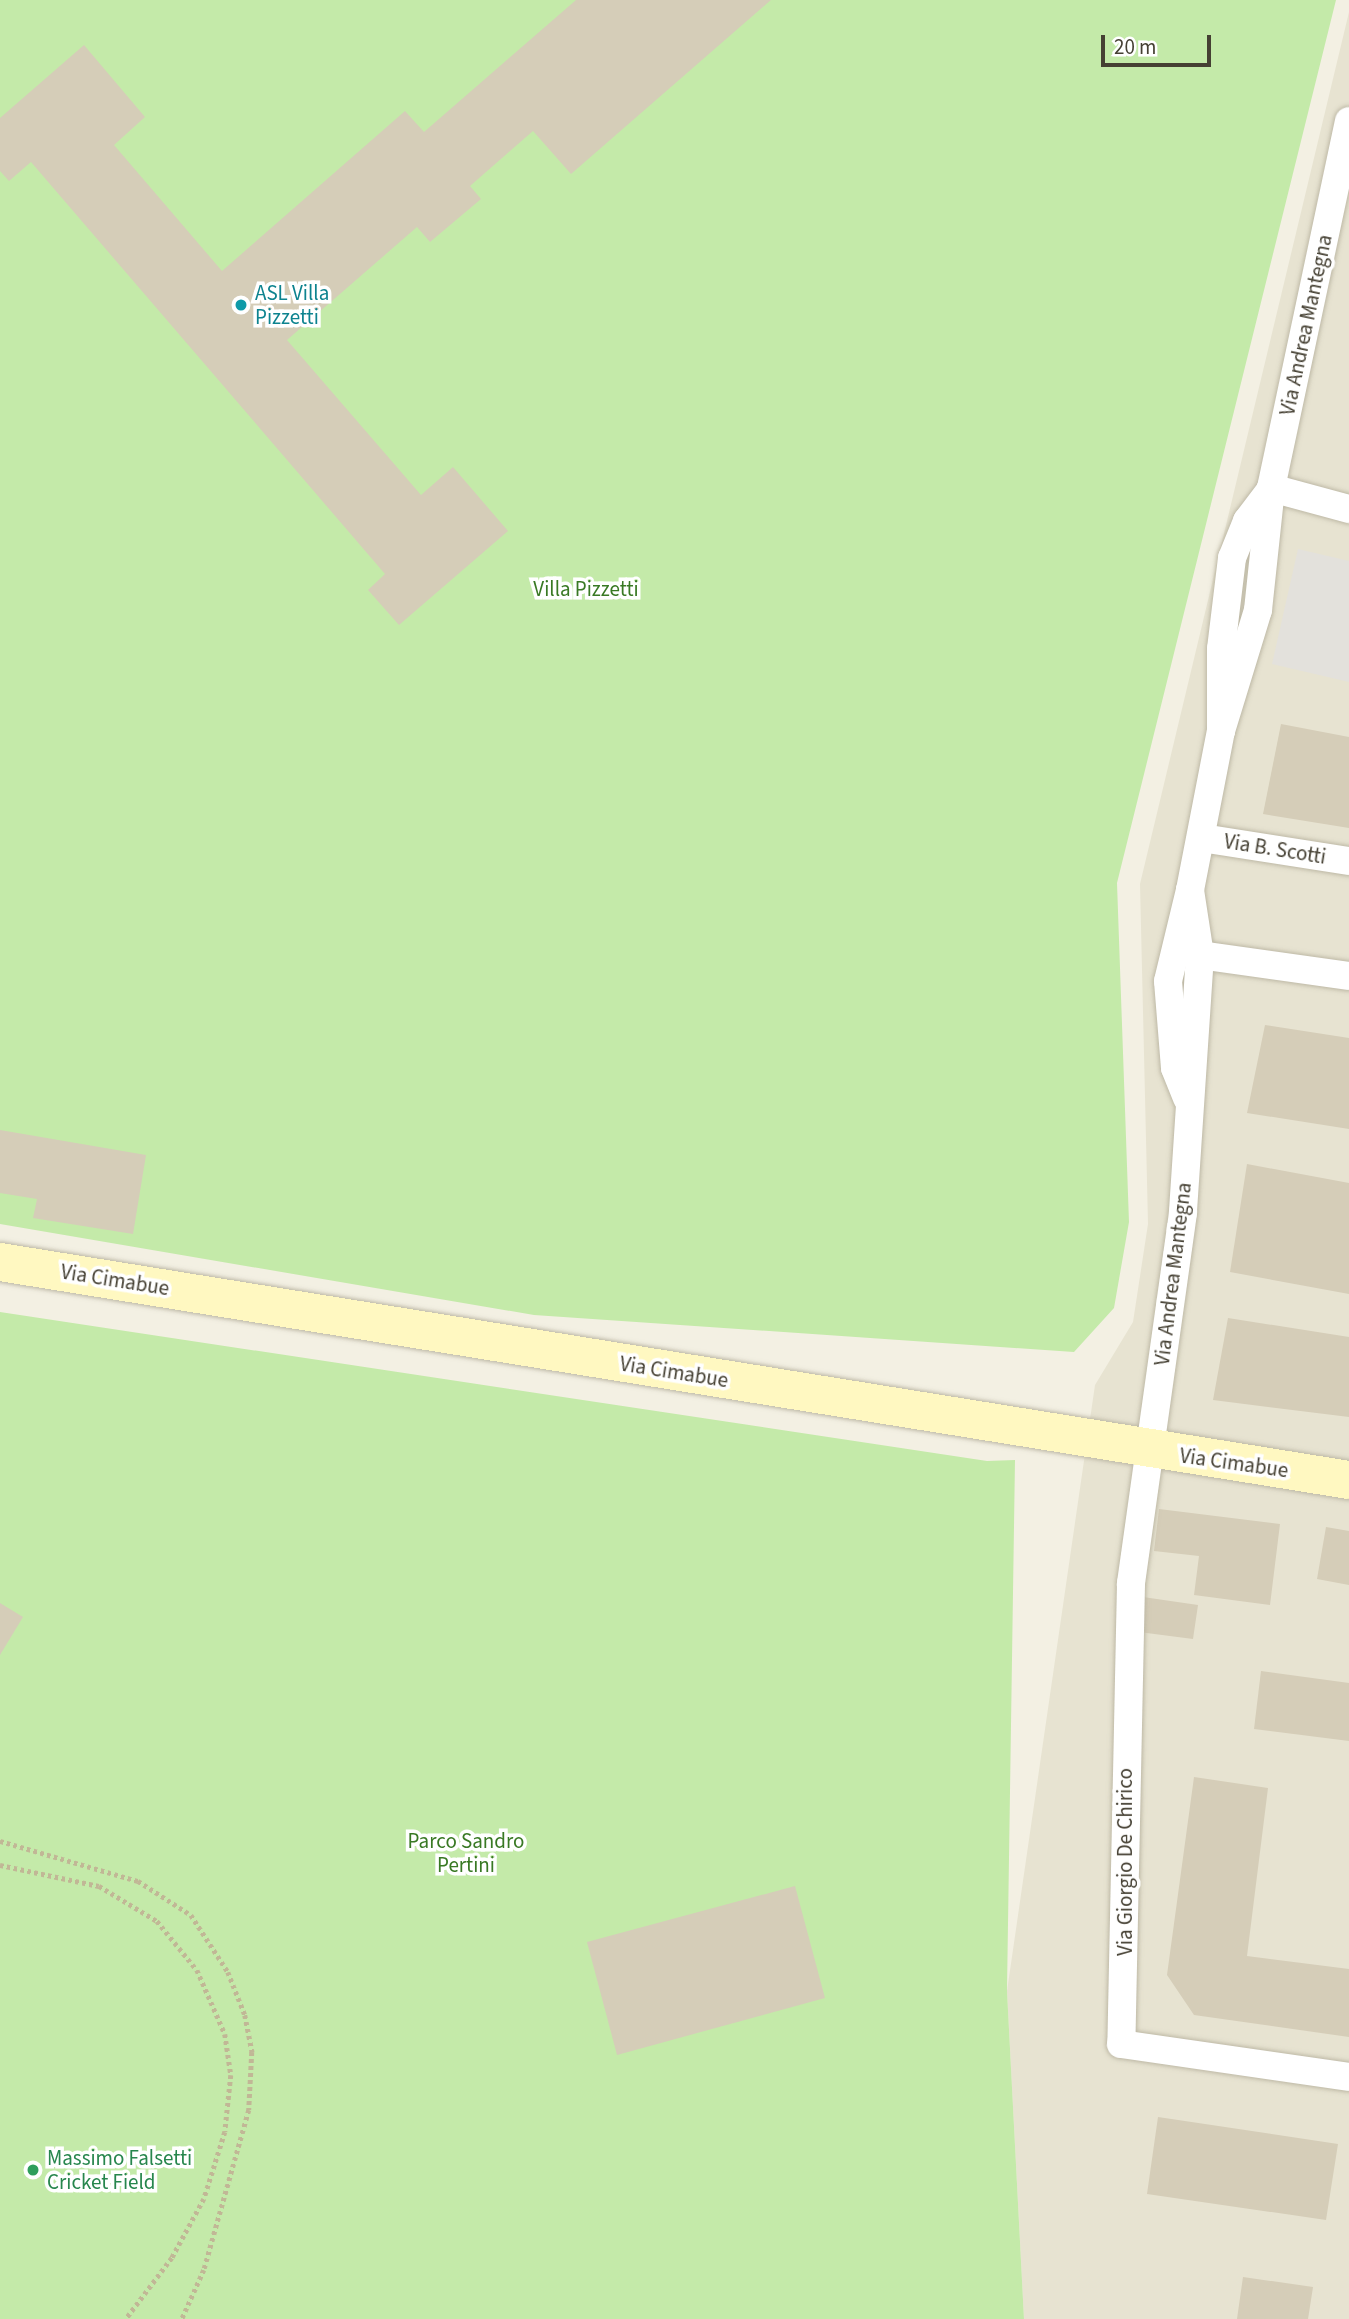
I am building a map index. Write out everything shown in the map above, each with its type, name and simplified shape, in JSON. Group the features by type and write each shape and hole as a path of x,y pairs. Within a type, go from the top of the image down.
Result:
{"main road":[{"name":"Via Cimabue","path":"0,1262 1149,1451 1349,1480"}],"street":[{"name":"Via Andrea Mantegna","path":"1187,1098 1175,1068 1168,981 1202,838 1221,731 1258,610 1271,488 1349,121"},
{"name":"Via Andrea Mantegna","path":"1221,731 1227,597 1232,558 1247,520 1271,488"},
{"path":"1271,488 1349,509"},
{"path":"1227,597 1247,614 1258,610"},
{"name":"Via B. Scotti","path":"1202,838 1349,861"},
{"name":"Via Andrea Mantegna","path":"1149,1451 1183,1213 1187,1098 1200,955 1190,890"},
{"path":"1200,955 1349,976"},
{"name":"Via Giorgio De Chirico","path":"1149,1451 1131,1583 1124,1712 1121,2044 1349,2077"}],"path":[{"path":"0,1842 138,1881 191,1915 228,1972 245,2015 253,2052 249,2110 204,2270 182,2319"},
{"path":"0,1865 99,1886 157,1921 197,1970 225,2034 231,2075 225,2132 204,2199 172,2258 125,2319"}],"shaded area":[{"path":"1349,12 1349,2319 1024,2319 1007,1991 1095,1385 1133,1322 1148,1224 1140,884"},
{"path":"1298,549 1349,561 1349,682 1272,664"}],"green space":[{"name":"Villa Pizzetti","path":"0,0 1336,0 1117,883 1129,1222 1114,1308 1074,1352 534,1315 0,1224"},
{"name":"Parco Sandro Pertini","path":"0,1312 987,1461 1015,1460 1007,1991 1024,2319 0,2319"}],"building":[{"name":"ASL Villa Pizzetti","path":"576,0 771,0 571,174 533,131 470,186 481,199 430,242 417,227 287,340 421,495 453,467 508,531 399,625 368,590 385,574 31,162 9,181 0,171 0,118 84,45 145,117 114,145 222,271 405,111 424,132"},
{"path":"1281,724 1349,737 1349,828 1263,814"},
{"path":"1265,1025 1349,1038 1349,1129 1247,1113"},
{"path":"0,1130 146,1155 133,1234 33,1218 37,1199 0,1193"},
{"path":"1247,1164 1349,1183 1349,1294 1230,1272"},
{"path":"1228,1318 1349,1337 1349,1417 1213,1400"},
{"path":"1159,1509 1280,1524 1270,1605 1194,1595 1199,1556 1154,1551"},
{"path":"1326,1527 1349,1531 1349,1585 1317,1579"},
{"path":"1143,1597 1198,1605 1193,1639 1139,1632"},
{"path":"0,1603 23,1617 0,1655"},
{"path":"1261,1671 1349,1683 1349,1741 1254,1729"},
{"path":"1194,1777 1268,1788 1247,1956 1349,1969 1349,2037 1194,2015 1167,1975"},
{"path":"795,1886 825,1998 617,2055 587,1942"},
{"path":"1158,2117 1338,2144 1326,2220 1147,2194"},
{"path":"1243,2277 1313,2287 1308,2319 1237,2319"}],"place":[{"name":"ASL Villa Pizzetti","path":"241,305"},
{"name":"Massimo Falsetti Cricket Field","path":"33,2170"}]}
